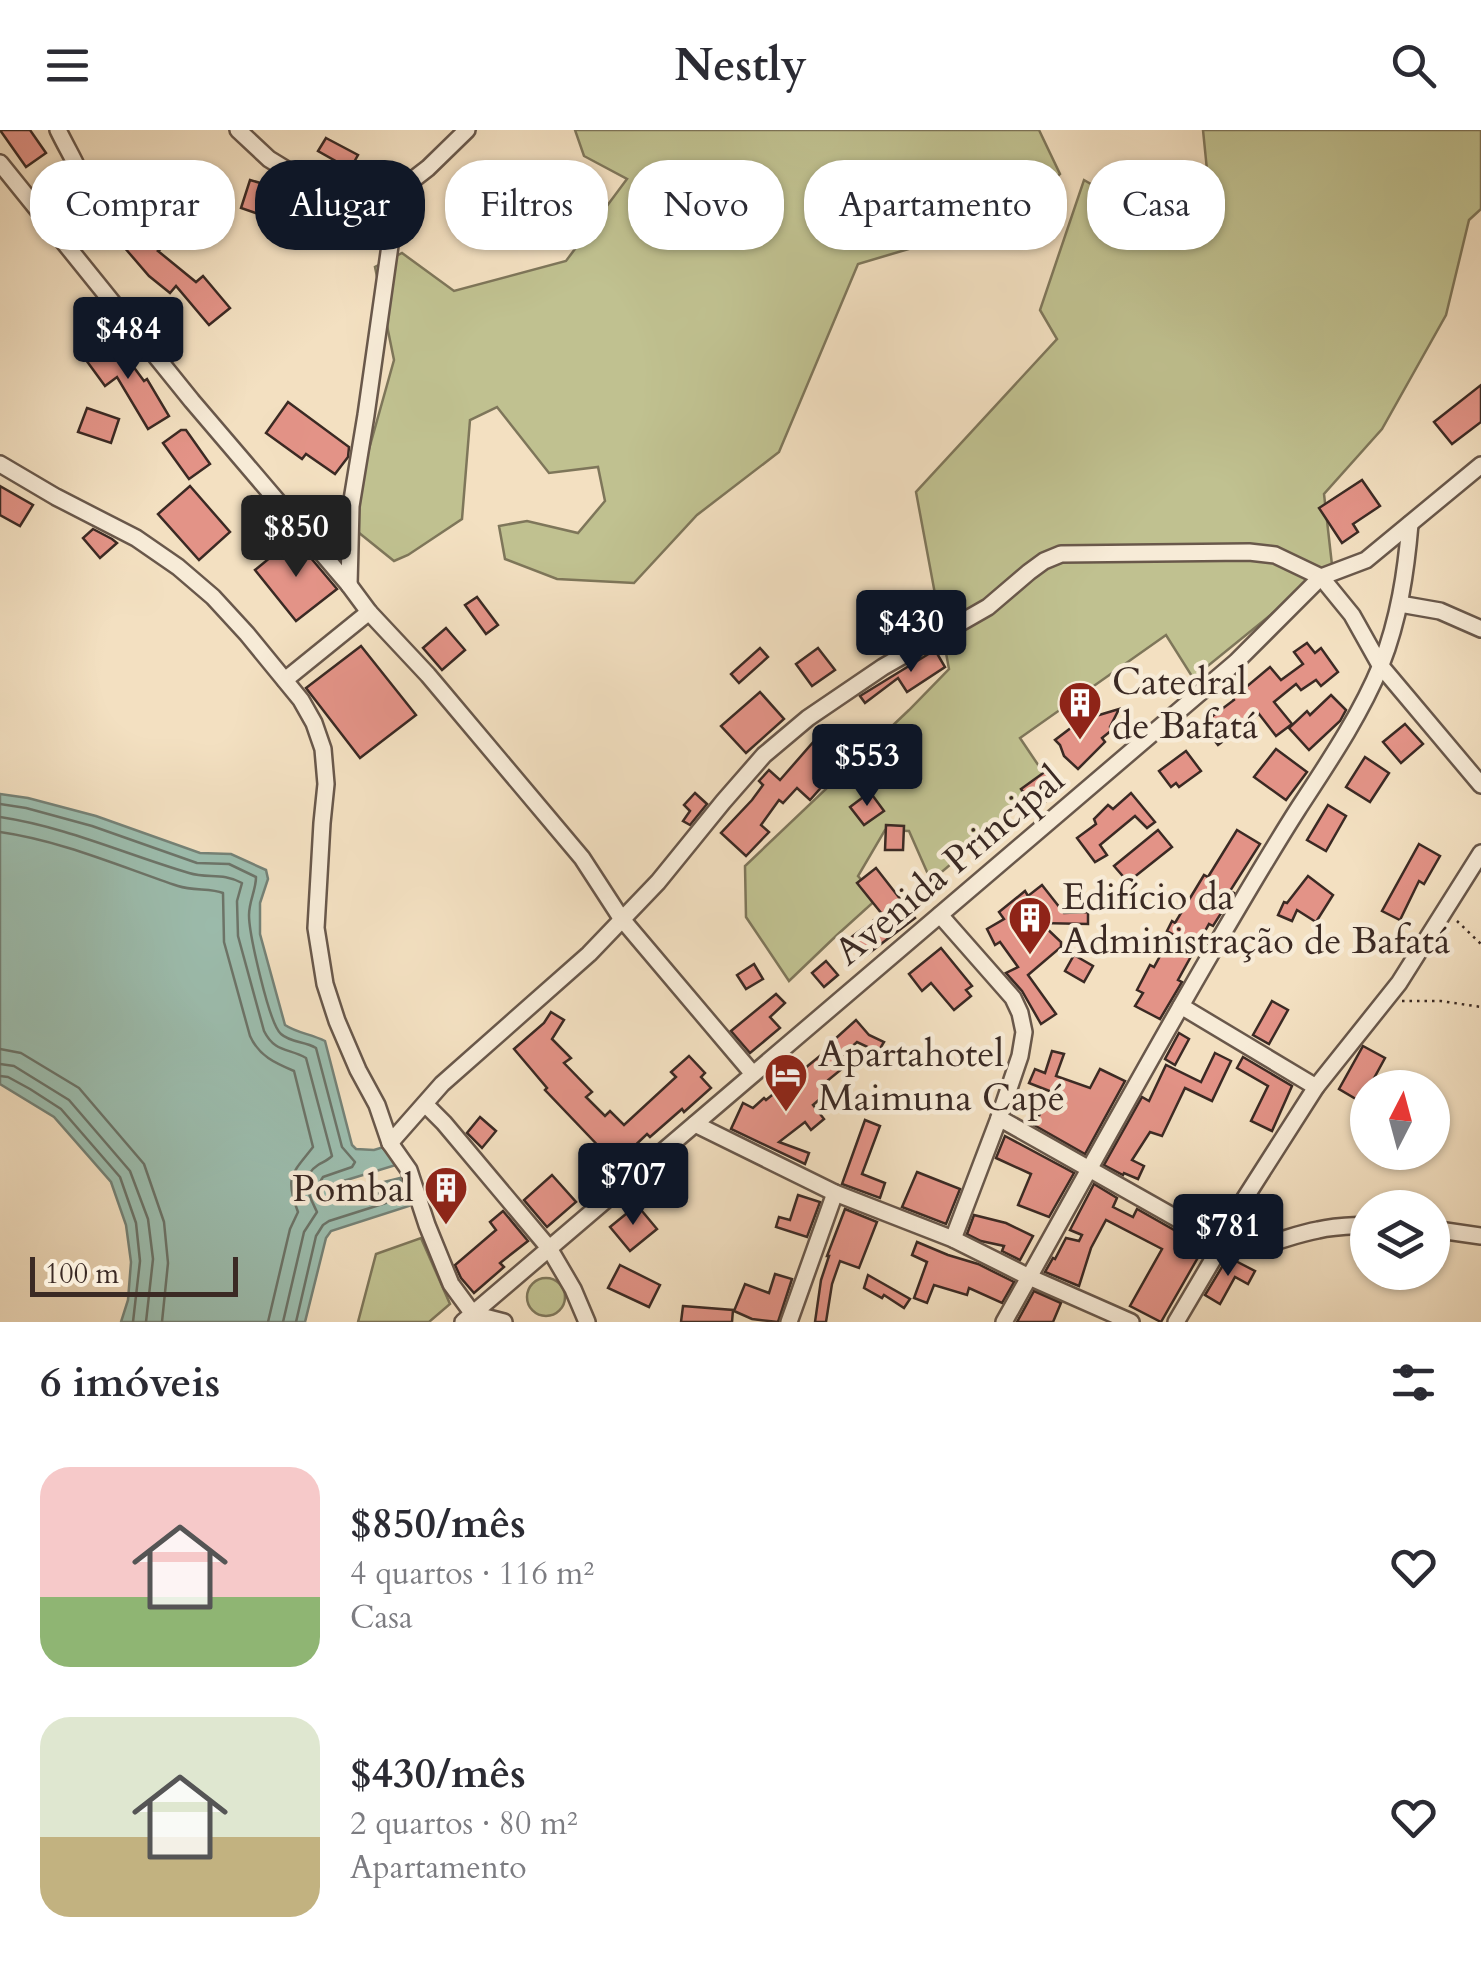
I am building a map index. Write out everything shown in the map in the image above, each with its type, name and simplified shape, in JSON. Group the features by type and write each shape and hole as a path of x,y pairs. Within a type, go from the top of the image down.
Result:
{"street":[{"path":"58,130 72,160"},
{"path":"238,130 271,160"},
{"path":"425,170 467,130"},
{"path":"0,163 30,199"},
{"path":"72,250 369,612 428,675 582,858 622,918 754,1074"},
{"path":"349,585 351,506 389,250"},
{"path":"0,464 136,538 178,567 248,634 302,700 323,748 326,784 316,928 326,984 346,1044 377,1105 390,1143 409,1170 427,1225 468,1318 504,1322"},
{"name":"Avenida Principal","path":"468,1318 1236,662 1321,577 1366,560 1481,466"},
{"path":"1004,1322 1181,1006 1336,750 1380,665 1400,604 1410,524"},
{"path":"390,1143 442,1084 589,954 658,882 764,755 808,718 883,667 988,608 1044,561 1061,554 1248,552 1275,556 1321,577 1352,616 1380,665 1481,785"},
{"path":"1400,604 1440,611 1481,629"},
{"path":"285,680 369,612"},
{"path":"1176,1322 1240,1206 1316,1088 1410,967 1481,854"},
{"path":"940,914 1012,998 1024,1032 999,1118 953,1239"},
{"path":"1181,1006 1316,1088"},
{"path":"425,1104 549,1248 587,1322"},
{"path":"999,1118 1222,1244 1254,1248 1318,1230 1350,1227"},
{"path":"695,1124 835,1194 953,1239 1132,1322"},
{"path":"789,1322 835,1194"},
{"path":"1450,1232 1481,1236"}],"path":[{"path":"1447,908 1481,944"},
{"path":"1382,1006 1393,1001 1425,1001 1481,1007"}],"green space":[{"path":"575,130 1039,130 1053,160 804,160 804,250 905,250 858,264 779,452 697,515 634,583 557,579 505,559 499,526 527,521 578,533 605,501 598,467 549,473 497,407 470,420 462,519 394,561 348,524 394,360 375,267 402,253 454,291 566,261 574,250 608,250 608,205 627,179 608,169 608,160 584,156"},
{"path":"1203,130 1481,130 1481,209 1469,220 1446,315 1382,429 1324,494 1332,565 1193,678 1166,635 1020,738 1049,781 931,881 909,831 885,830 858,876 878,898 789,981 746,917 745,866 949,669 916,492 1057,339 1040,310 1060,250 1067,250 1067,230 1084,180 1087,250 1225,250 1225,160 1206,160"},
{"path":"421,1238 450,1304 429,1322 358,1322 376,1254"},
{"path":"546,1278 559,1284 565,1297 559,1310 546,1316 533,1310 527,1297 533,1284"}],"water":[{"path":"0,794 96,816 200,853 231,854 266,870 260,934 285,1025 325,1041 352,1145 356,1149 374,1150 390,1145 396,1165 327,1186 333,1193 340,1193 400,1178 409,1206 331,1231 305,1322 121,1322 128,1300 131,1262 126,1225 111,1182 54,1117 0,1084"}],"building":[{"path":"0,130 30,130 46,153 30,160 26,167"},
{"path":"326,138 358,155 355,160 334,160 318,151"},
{"path":"250,180 255,181 255,213 241,208"},
{"path":"127,250 159,250 196,282 203,276 230,308 209,325 176,286 170,293"},
{"path":"113,339 144,381 147,379 169,416 148,429 117,377 105,386 86,360"},
{"path":"1481,385 1481,422 1452,444 1434,422"},
{"path":"288,402 349,447 348,457 335,474 306,454 302,459 266,433"},
{"path":"87,408 119,419 111,443 78,432"},
{"path":"186,430 210,464 189,479 163,443"},
{"path":"1362,480 1380,506 1353,524 1358,532 1342,543 1319,508"},
{"path":"0,486 33,505 20,526 0,515"},
{"path":"190,486 230,532 199,560 158,514"},
{"path":"93,529 117,543 100,558 83,538"},
{"path":"294,538 337,589 296,621 255,570"},
{"path":"477,597 498,625 486,634 465,605"},
{"path":"446,628 465,650 442,670 423,648"},
{"path":"1307,643 1315,653 1321,648 1338,672 1321,686 1316,680 1301,690 1296,684 1274,702 1292,724 1276,736 1259,714 1218,745 1202,724 1270,667 1281,680 1303,664 1294,652"},
{"path":"361,646 416,715 360,758 306,688"},
{"path":"760,648 768,657 739,683 731,674"},
{"path":"818,648 835,670 812,686 796,664"},
{"path":"935,650 945,667 907,692 898,678 865,703 860,696"},
{"path":"760,692 784,719 746,753 721,726"},
{"path":"1331,695 1346,710 1340,721 1309,750 1289,728"},
{"name":"Catedral de Bafatá","path":"1119,709 1112,730 1102,738 1105,742 1078,769 1055,740 1084,718 1088,722 1096,712 1099,715"},
{"path":"1405,724 1423,744 1401,763 1383,742"},
{"path":"822,732 849,756 810,800 797,788 783,803 779,800 761,825 769,832 746,856 721,833 752,800 763,785 759,781 769,770 780,780"},
{"path":"1276,749 1307,772 1286,800 1254,777"},
{"path":"1186,751 1201,771 1179,787 1176,783 1171,787 1159,771"},
{"path":"1365,757 1389,773 1370,802 1346,787"},
{"path":"1046,771 1060,791 1035,809 1021,789"},
{"path":"870,792 884,811 864,825 850,807"},
{"path":"695,793 707,804 690,825 683,821 690,811 684,805"},
{"path":"1131,793 1155,822 1147,828 1135,816 1100,845 1107,855 1095,862 1077,838 1096,824 1094,819 1108,805 1113,809"},
{"path":"1328,805 1346,816 1326,851 1307,840"},
{"path":"886,825 904,826 903,850 885,850"},
{"path":"1158,830 1172,847 1128,882 1114,866"},
{"path":"1237,830 1260,844 1213,926 1209,924 1160,1019 1135,1006 1143,993 1137,990 1172,934 1167,931 1172,921 1175,923 1204,875 1208,877"},
{"path":"1419,844 1440,856 1424,884 1419,881 1400,920 1382,911"},
{"path":"876,868 915,918 864,957 849,939 882,914 857,883"},
{"path":"1308,876 1333,895 1316,922 1297,910 1292,921 1278,915 1284,902"},
{"name":"Edifício da Administração de Bafatá","path":"1042,885 1064,913 1088,912 1088,924 1041,923 1061,942 1061,947 1028,975 1056,1014 1041,1024 1022,991 1006,973 1018,967 1000,942 995,945 987,929 1004,919 999,912 1025,891 1028,896"},
{"path":"941,948 972,986 966,990 971,996 954,1010 931,983 922,991 909,974"},
{"path":"1074,955 1093,966 1084,982 1065,971"},
{"path":"826,961 838,975 824,987 812,973"},
{"path":"754,964 763,979 746,989 737,975"},
{"path":"776,994 785,1003 770,1017 780,1028 750,1053 731,1031"},
{"path":"1272,1001 1288,1010 1269,1044 1253,1035"},
{"path":"551,1012 564,1020 552,1039 571,1058 564,1063 592,1092 586,1097 605,1116 610,1111 624,1125 676,1077 671,1072 689,1056 705,1073 701,1077 711,1088 650,1137 647,1134 624,1156 616,1148 608,1156 545,1090 514,1049"},
{"path":"856,1020 869,1035 884,1042 878,1052 857,1042 836,1061 843,1068 821,1086 827,1093 813,1105 824,1119 811,1130 805,1122 779,1142 809,1153 805,1164 731,1129 743,1103 753,1108 766,1100 837,1042 835,1039"},
{"path":"1179,1033 1189,1039 1175,1065 1165,1059"},
{"path":"1363,1046 1385,1058 1378,1070 1350,1070 1350,1096 1339,1089"},
{"path":"1052,1051 1064,1054 1056,1076 1090,1088 1100,1069 1125,1081 1085,1154 1034,1125 1052,1092 1029,1083 1035,1069 1045,1073"},
{"path":"1215,1053 1231,1061 1212,1101 1185,1088 1162,1136 1150,1132 1132,1160 1144,1166 1138,1179 1104,1165 1142,1097 1149,1101 1166,1065 1201,1082"},
{"path":"1243,1057 1292,1086 1272,1131 1251,1121 1268,1086 1237,1068"},
{"path":"480,1117 496,1131 482,1148 467,1133"},
{"path":"865,1120 880,1126 862,1174 885,1183 880,1198 842,1184"},
{"path":"1005,1136 1074,1173 1049,1217 1018,1205 1031,1174 996,1158"},
{"path":"917,1172 960,1189 946,1224 902,1207"},
{"path":"552,1175 576,1202 547,1227 524,1200"},
{"path":"1094,1184 1117,1198 1113,1207 1133,1217 1137,1209 1204,1247 1161,1322 1130,1306 1162,1249 1106,1220 1091,1248 1079,1286 1045,1272 1066,1238 1079,1241 1082,1235 1070,1230"},
{"path":"798,1195 820,1202 807,1237 776,1227 779,1217 790,1220"},
{"path":"637,1205 657,1229 630,1251 610,1227"},
{"path":"845,1209 877,1222 859,1268 840,1261 826,1322 815,1322 827,1256"},
{"path":"503,1211 528,1241 500,1263 504,1267 474,1293 455,1265 496,1230 490,1222"},
{"path":"974,1215 1006,1223 1033,1236 1020,1260 1002,1251 1004,1246 967,1234"},
{"path":"917,1242 1014,1282 1002,1303 969,1288 967,1295 934,1285 927,1303 914,1298 927,1262 912,1255"},
{"path":"1228,1257 1255,1271 1248,1284 1235,1277 1220,1304 1205,1295"},
{"path":"620,1265 660,1285 649,1307 608,1288"},
{"path":"775,1274 792,1279 778,1322 752,1319 734,1311 745,1284 769,1293"},
{"path":"868,1275 910,1299 904,1308 864,1288"},
{"path":"1034,1291 1061,1303 1053,1322 1017,1322"},
{"path":"683,1306 733,1310 732,1322 681,1322"}],"place":[{"name":"Catedral de Bafatá","path":"1080,741"},
{"name":"Edifício da Administração de Bafatá","path":"1030,956"},
{"name":"Apartahotel Maimuna Capé","path":"786,1113"},
{"name":"Pombal","path":"446,1226"}]}
